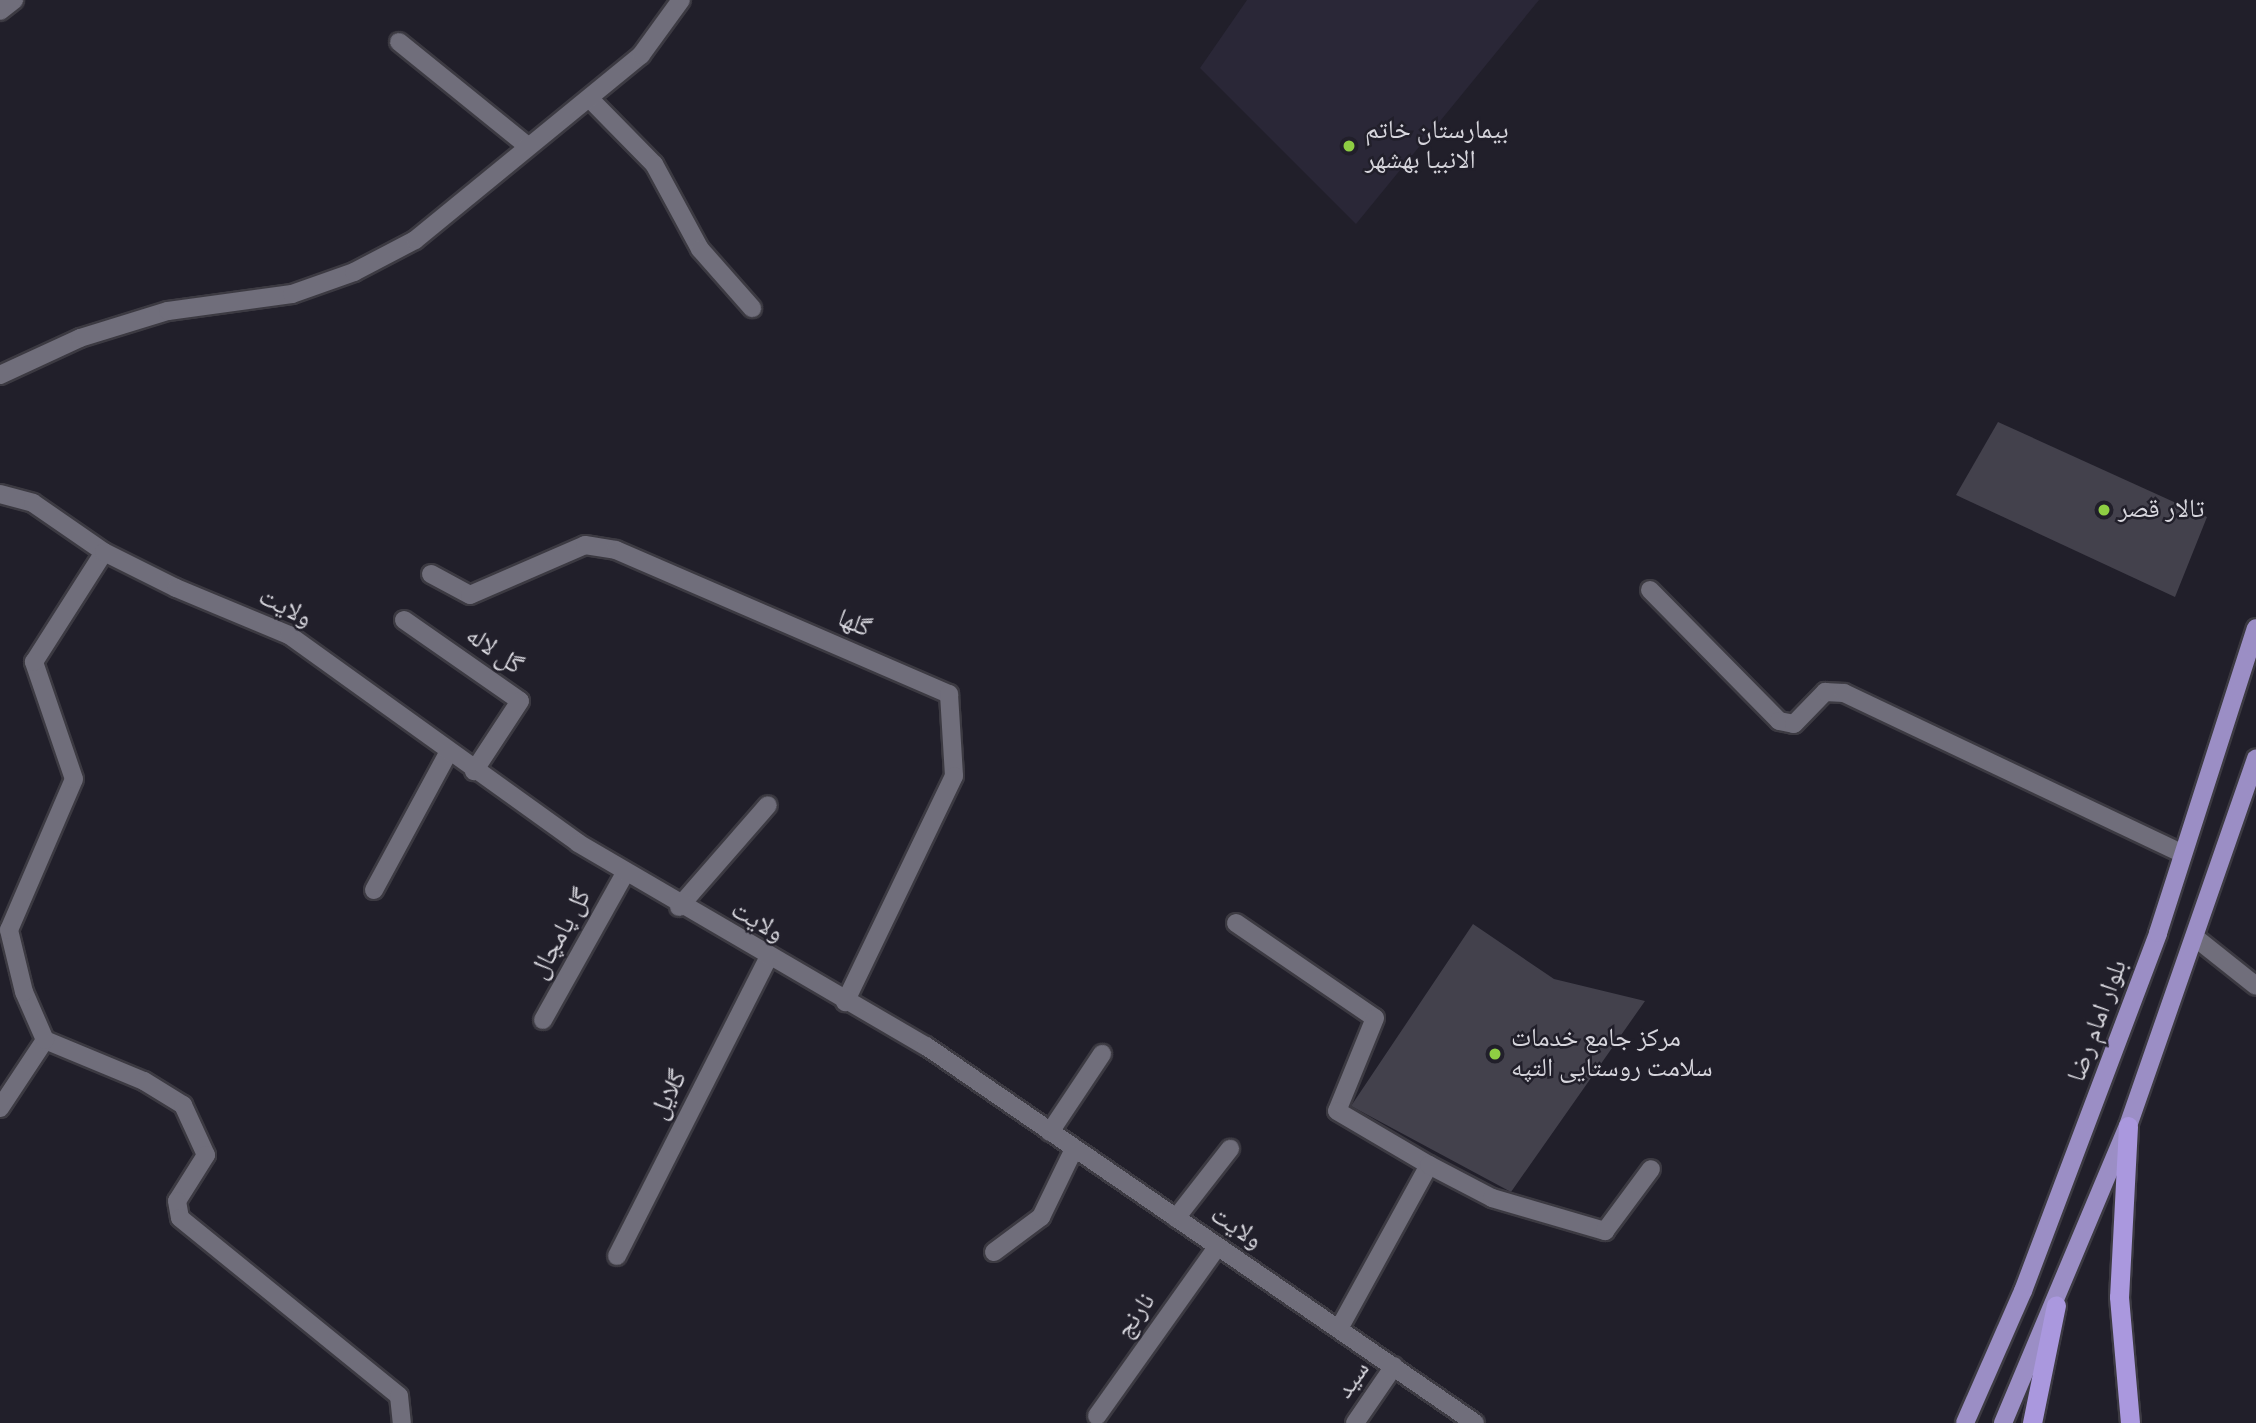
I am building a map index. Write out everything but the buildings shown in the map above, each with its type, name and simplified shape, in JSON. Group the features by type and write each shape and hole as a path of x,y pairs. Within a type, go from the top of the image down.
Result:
{"highway":[{"path":"2128,1126 2119,1297 2130,1423"},
{"path":"2032,1423 2056,1305"}],"main road":[{"name":"بلوار امام رضا","path":"1965,1423 2092,1112 2183,854 2256,628"},
{"path":"2003,1423 2056,1305 2128,1126 2197,939 2256,759"}],"street":[{"path":"0,11 13,0"},
{"path":"0,375 80,338 168,311 292,294 354,272 415,240 524,144 591,100 641,55 681,0"},
{"path":"399,42 524,144"},
{"path":"591,100 654,164 700,249 752,308"},
{"name":"ولایت","path":"0,494 33,503 104,552 289,635 448,753 625,873 768,958 926,1046 1475,1423"},
{"name":"گلها","path":"431,575 470,595 585,545 616,550 949,694 954,776 845,1002"},
{"path":"104,552 34,662 74,779 9,930 24,992 46,1040 144,1081 183,1105 206,1156 177,1201 180,1218 399,1396 401,1423"},
{"path":"1650,590 1779,721 1794,724 1825,692 1844,693 2183,854"},
{"name":"گل لاله","path":"404,621 520,701 474,771"},
{"path":"374,890 448,753"},
{"path":"680,907 768,805"},
{"name":"گل پامچال","path":"543,1020 625,873"},
{"path":"1236,923 1375,1018 1337,1111 1492,1198 1605,1231 1651,1169"},
{"path":"2197,939 2256,986"},
{"name":"گلایل","path":"617,1256 768,958"},
{"path":"0,1108 46,1040"},
{"path":"1050,1132 1102,1054"},
{"path":"994,1252 1041,1217 1074,1149"},
{"path":"1176,1218 1230,1149"},
{"path":"1339,1329 1429,1165"},
{"name":"نارنج","path":"1097,1416 1217,1247"},
{"name":"سید","path":"1355,1423 1394,1366"}],"shaded area":[{"name":"بیمارستان خاتم الانبیا بهشهر","path":"1247,0 1539,0 1356,224 1200,68"}],"place":[{"name":"بیمارستان خاتم الانبیا بهشهر","path":"1349,146"},
{"name":"تالار قصر","path":"2104,510"},
{"name":"مرکز جامع خدمات سلامت روستایی التپه","path":"1495,1054"}]}
